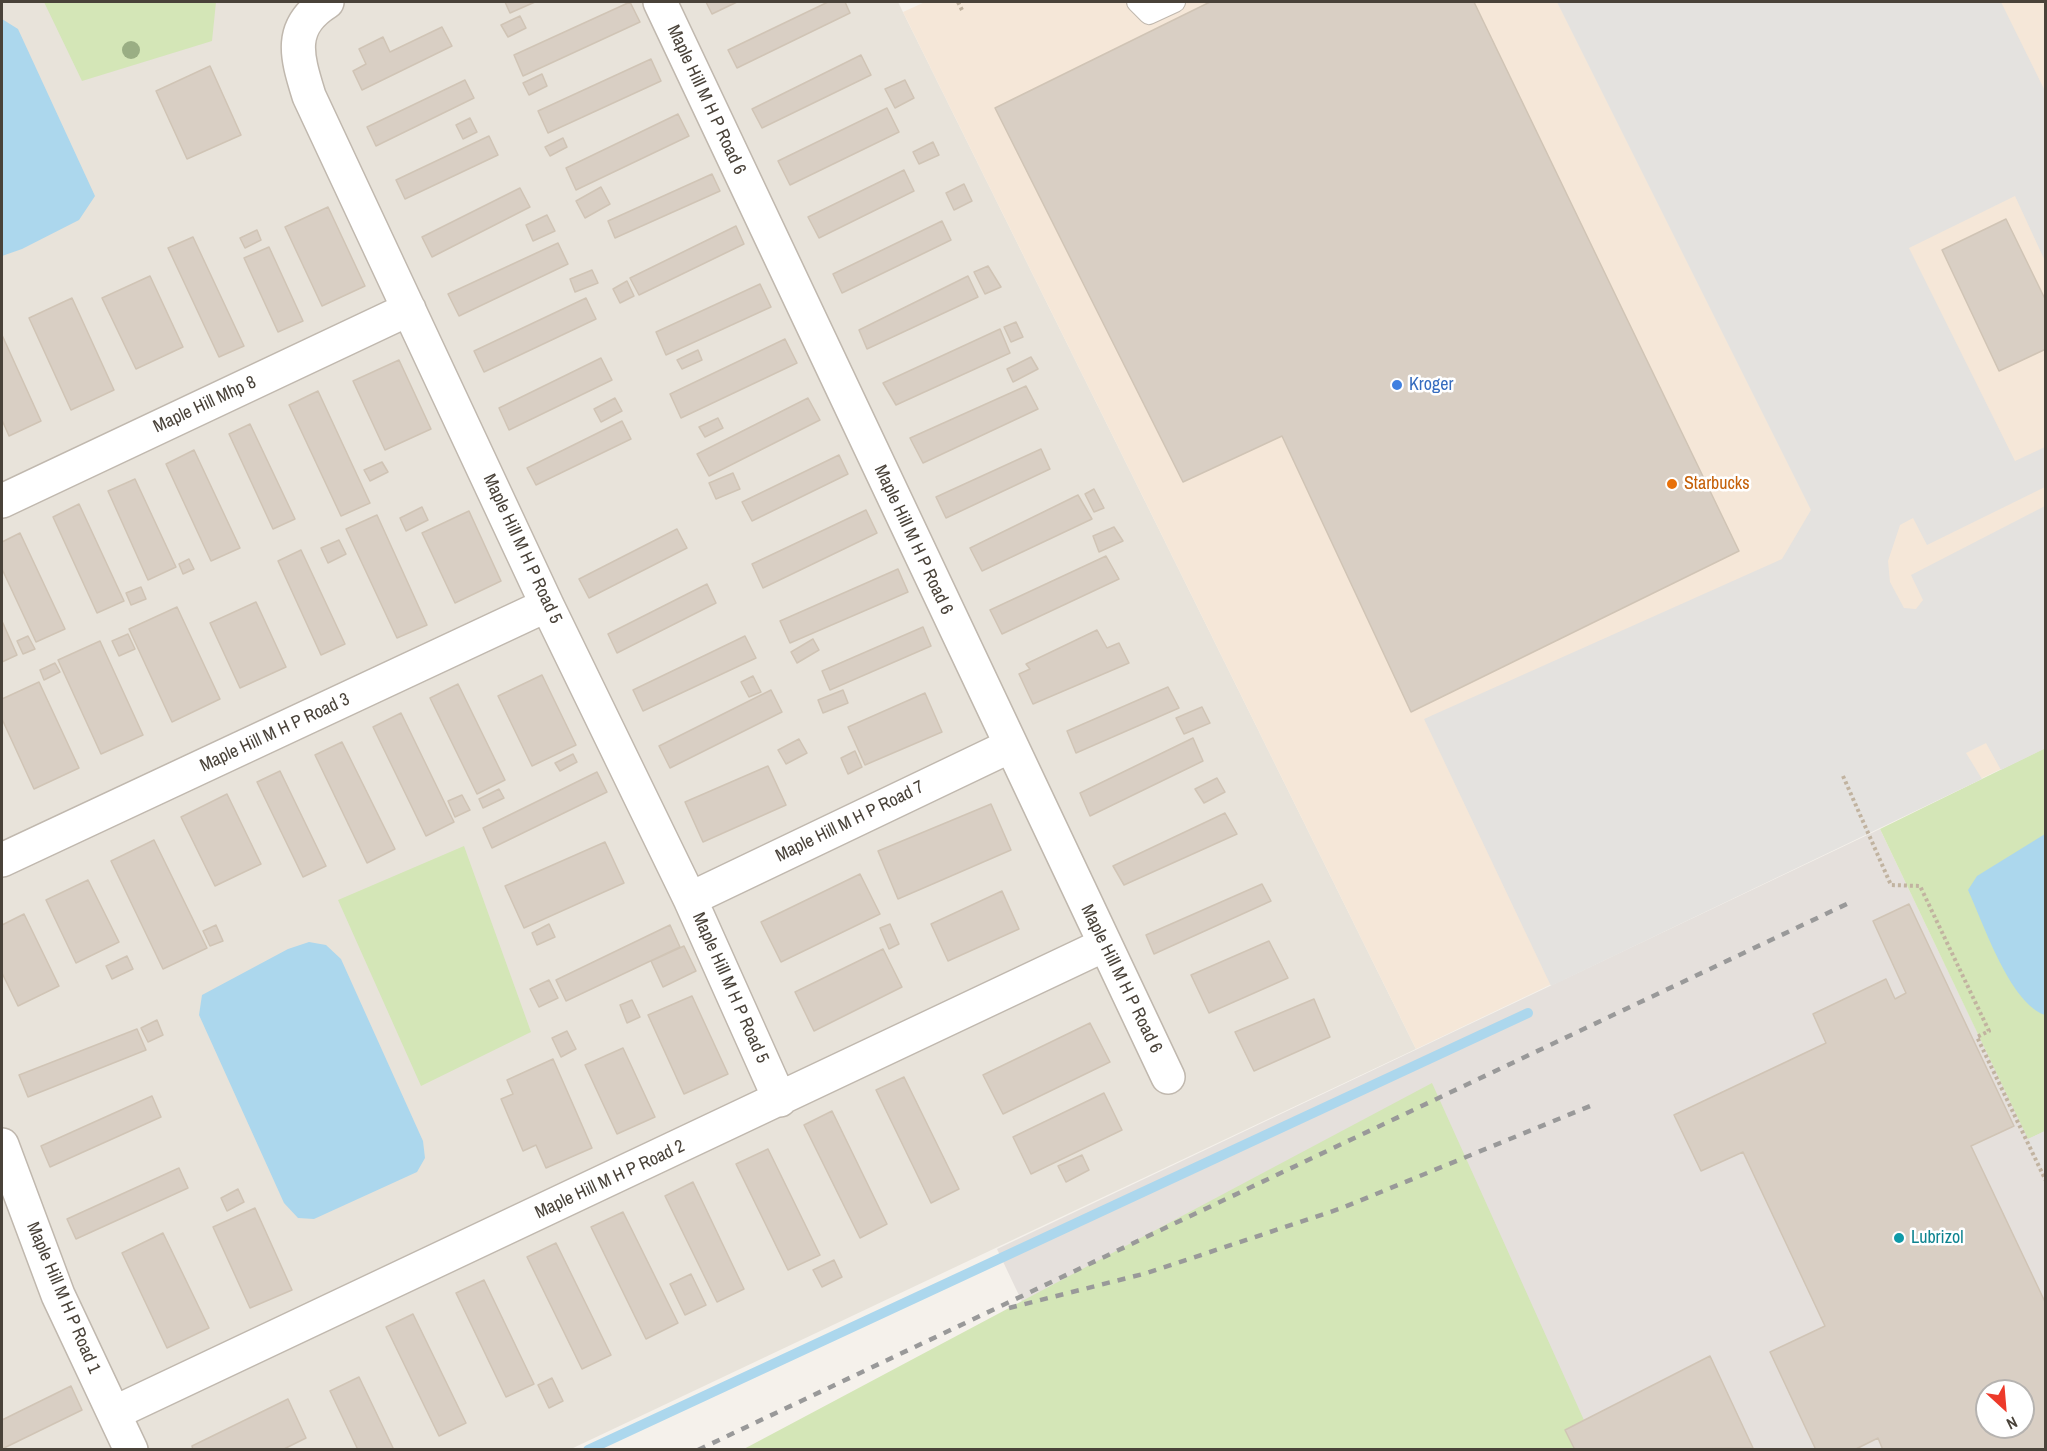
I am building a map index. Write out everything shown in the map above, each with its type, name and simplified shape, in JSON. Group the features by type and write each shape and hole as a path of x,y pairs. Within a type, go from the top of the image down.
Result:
{"street":[{"name":"Maple Hill M H P Road 5","path":"327,2 311,12 299,35 298,62 309,96 548,604 690,899 780,1100"},
{"name":"Maple Hill M H P Road 6","path":"660,2 1168,1077"},
{"name":"Maple Hill Mhp 8","path":"2,501 409,309"},
{"name":"Maple Hill M H P Road 3","path":"2,860 548,604"},
{"name":"Maple Hill M H P Road 7","path":"690,899 1010,746"},
{"name":"Maple Hill M H P Road 2","path":"114,1413 1104,945"},
{"name":"Maple Hill M H P Road 1","path":"2,1145 58,1295 130,1449"}],"lane":[{"path":"1137,2 1149,14 1175,2"}],"path":[{"path":"958,2 962,10"},
{"path":"1843,776 1891,885 1920,886 1989,1031 1977,1037 2046,1181"}],"shaded area":[{"path":"2,2 898,2 1416,1049 571,1449 2,1450"},
{"path":"925,2 2045,2 2045,748 1416,1049 903,12"},
{"path":"1557,2 2001,2 2045,91 2045,261 2015,196 1909,248 2015,461 2045,447 2045,487 1927,545 1913,518 1900,525 1888,561 1890,582 1904,608 1916,609 1923,600 1911,575 2045,506 2046,748 2001,770 1986,743 1966,753 1982,779 1551,986 1424,719 1782,559 1811,510"},
{"path":"1880,829 2028,1138 2045,1130 2045,1449 1092,1449 997,1249"},
{"path":"2045,1131 2045,1176 2028,1139"}],"green space":[{"path":"44,2 216,2 212,41 82,81"},
{"path":"2045,748 2045,1131 2028,1139 1880,829"},
{"path":"464,846 531,1032 421,1086 338,900"},
{"path":"1432,1083 1597,1449 742,1450"}],"water":[{"path":"2,19 18,29 95,196 79,220 22,249 2,256"},
{"path":"2045,834 2045,1015 2032,1008 2009,979 1968,890 1977,876"},
{"path":"309,942 326,945 341,959 423,1141 425,1158 417,1172 314,1219 298,1218 284,1203 199,1015 202,995 288,949"}],"building":[{"path":"505,2 535,2 510,13"},
{"path":"630,2 640,22 523,76 514,55"},
{"path":"706,2 737,2 712,14"},
{"path":"828,2 845,2 850,13 737,68 728,50"},
{"name":"Kroger","path":"1210,2 1474,2 1739,551 1411,712 1282,436 1183,482 995,108"},
{"path":"520,16 526,28 508,37 501,25"},
{"path":"442,27 452,46 362,90 353,71 366,64 359,49 383,37 390,52"},
{"path":"861,55 871,75 762,128 752,109"},
{"path":"651,59 661,81 548,133 538,111"},
{"path":"210,66 241,135 187,159 156,91"},
{"path":"542,74 547,86 529,95 523,83"},
{"path":"465,80 474,98 376,146 367,127"},
{"path":"905,80 914,98 895,108 885,89"},
{"path":"887,108 899,132 790,185 778,161"},
{"path":"678,114 689,136 576,190 566,168"},
{"path":"470,118 477,132 463,139 456,125"},
{"path":"489,136 498,155 405,199 396,180"},
{"path":"563,138 567,147 550,156 545,147"},
{"path":"933,142 939,155 919,164 913,152"},
{"path":"904,170 914,191 819,238 808,217"},
{"path":"712,174 720,191 615,238 608,221"},
{"path":"964,184 972,201 954,210 946,193"},
{"path":"601,187 610,204 585,218 576,201"},
{"path":"520,188 530,207 432,257 422,237"},
{"path":"328,207 365,286 322,306 285,227"},
{"path":"547,215 555,231 533,241 526,225"},
{"path":"2006,219 2046,301 2046,349 1999,371 1942,250"},
{"path":"942,221 951,240 842,293 833,274"},
{"path":"736,226 744,244 639,295 630,278"},
{"path":"257,230 261,240 245,248 240,238"},
{"path":"193,237 244,346 219,357 168,248"},
{"path":"558,243 568,264 459,316 448,294"},
{"path":"269,247 303,321 278,332 244,258"},
{"path":"988,266 1001,287 985,294 974,272"},
{"path":"592,270 598,283 575,292 570,279"},
{"path":"150,276 183,347 136,369 102,298"},
{"path":"968,276 978,297 867,349 859,330"},
{"path":"627,281 634,296 620,303 613,289"},
{"path":"760,284 771,307 666,355 656,332"},
{"path":"72,298 114,390 71,410 29,318"},
{"path":"586,298 596,319 484,372 474,351"},
{"path":"1016,322 1023,337 1011,342 1004,327"},
{"path":"1000,329 1010,353 896,405 883,383"},
{"path":"2,335 41,421 9,436 2,420"},
{"path":"785,339 797,363 681,418 670,394"},
{"path":"698,350 702,360 682,369 677,360"},
{"path":"1031,357 1038,369 1013,382 1007,369"},
{"path":"601,358 612,380 509,430 499,408"},
{"path":"399,360 431,429 385,450 353,381"},
{"path":"1026,386 1038,409 923,463 910,438"},
{"path":"318,391 370,503 341,516 289,405"},
{"path":"615,398 622,411 601,422 594,409"},
{"path":"808,398 820,420 709,476 697,454"},
{"path":"718,418 723,428 705,437 699,427"},
{"path":"622,421 631,439 536,485 527,468"},
{"path":"250,424 295,519 273,529 229,434"},
{"path":"1041,449 1050,469 946,518 936,497"},
{"path":"194,450 240,548 211,561 166,464"},
{"path":"839,455 848,474 752,521 742,502"},
{"path":"382,462 388,472 370,481 364,470"},
{"path":"733,473 740,489 716,499 709,483"},
{"path":"135,479 176,567 148,580 108,491"},
{"path":"1094,489 1104,508 1094,512 1085,494"},
{"path":"1078,495 1092,519 982,571 970,548"},
{"path":"79,504 124,601 97,613 53,517"},
{"path":"422,507 428,520 406,531 400,518"},
{"path":"866,510 877,533 763,588 752,564"},
{"path":"469,511 501,581 455,603 422,533"},
{"path":"377,515 427,625 397,638 346,529"},
{"path":"1114,527 1123,541 1099,552 1093,536"},
{"path":"677,529 687,548 589,598 579,579"},
{"path":"20,533 65,629 36,642 2,569 2,542"},
{"path":"339,540 346,554 328,563 321,548"},
{"path":"301,550 345,644 321,655 278,561"},
{"path":"1106,556 1119,579 1002,634 990,610"},
{"path":"189,559 194,569 183,574 179,564"},
{"path":"898,569 908,592 790,643 780,621"},
{"path":"707,584 716,603 617,653 608,634"},
{"path":"141,587 146,599 131,605 126,593"},
{"path":"256,602 286,667 240,688 210,623"},
{"path":"177,607 220,699 172,722 129,629"},
{"path":"2,621 17,655 2,662"},
{"path":"923,627 931,646 830,690 822,671"},
{"path":"1097,630 1107,648 1119,643 1129,663 1033,704 1019,674 1030,669 1026,664"},
{"path":"128,634 135,649 119,656 112,641"},
{"path":"28,636 35,649 23,654 17,641"},
{"path":"745,636 756,658 643,711 633,690"},
{"path":"813,639 819,650 797,663 791,652"},
{"path":"100,641 143,735 101,754 58,660"},
{"path":"55,663 60,672 44,680 40,670"},
{"path":"542,675 576,745 532,766 498,696"},
{"path":"753,676 761,692 749,697 741,682"},
{"path":"39,682 79,768 34,789 2,719 2,699"},
{"path":"458,684 505,780 477,794 430,698"},
{"path":"1168,687 1179,708 1076,753 1067,731"},
{"path":"771,690 782,712 670,768 659,746"},
{"path":"843,690 848,703 823,713 818,700"},
{"path":"925,693 942,732 865,765 848,727"},
{"path":"1202,707 1210,723 1184,734 1176,718"},
{"path":"401,713 454,822 426,836 373,727"},
{"path":"1193,738 1203,761 1090,816 1080,793"},
{"path":"799,739 807,753 786,764 778,750"},
{"path":"342,742 395,849 367,863 315,755"},
{"path":"855,751 862,767 848,774 841,758"},
{"path":"573,754 577,762 560,771 555,763"},
{"path":"768,766 786,805 703,842 685,802"},
{"path":"280,771 326,866 303,877 257,782"},
{"path":"597,772 607,792 492,848 483,828"},
{"path":"1217,778 1225,792 1204,803 1195,789"},
{"path":"499,789 504,798 483,808 479,799"},
{"path":"227,794 261,864 215,886 181,817"},
{"path":"462,795 470,810 455,817 448,801"},
{"path":"991,804 1011,850 898,899 878,851"},
{"path":"1225,813 1237,834 1124,885 1113,866"},
{"path":"154,840 207,948 163,969 111,861"},
{"path":"605,842 624,883 524,928 505,886"},
{"path":"860,874 880,914 781,962 761,922"},
{"path":"88,880 119,942 76,963 46,900"},
{"path":"1262,884 1271,901 1154,954 1146,935"},
{"path":"1002,891 1019,929 948,961 931,924"},
{"name":"Lubrizol","path":"1909,904 2014,1126 1971,1146 2046,1304 2046,1450 1883,1450 1878,1438 1854,1450 1816,1450 1770,1352 1825,1326 1743,1152 1701,1171 1674,1115 1826,1043 1813,1014 1886,979 1895,999 1906,993 1873,921"},
{"path":"24,914 59,986 18,1006 2,973 2,925"},
{"path":"549,924 555,937 537,945 532,933"},
{"path":"890,924 899,944 889,949 880,928"},
{"path":"216,925 223,941 210,946 203,931"},
{"path":"670,925 680,947 566,1001 556,980"},
{"path":"1269,941 1288,978 1209,1013 1191,975"},
{"path":"684,946 696,971 663,987 651,961"},
{"path":"883,949 902,987 814,1031 795,992"},
{"path":"127,956 133,969 112,979 106,966"},
{"path":"549,980 558,998 539,1007 530,989"},
{"path":"692,996 728,1074 684,1094 648,1015"},
{"path":"1314,999 1330,1037 1254,1071 1235,1032"},
{"path":"632,1000 640,1017 627,1023 620,1005"},
{"path":"157,1020 163,1035 148,1042 141,1028"},
{"path":"1090,1023 1110,1062 1003,1114 983,1075"},
{"path":"137,1029 146,1050 28,1097 19,1075"},
{"path":"567,1031 576,1049 561,1057 552,1038"},
{"path":"623,1048 655,1117 617,1134 585,1065"},
{"path":"553,1059 592,1148 546,1168 536,1145 523,1151 501,1099 513,1094 507,1080"},
{"path":"904,1077 959,1189 931,1203 876,1090"},
{"path":"1104,1093 1122,1130 1031,1174 1013,1137"},
{"path":"152,1096 161,1117 50,1167 41,1146"},
{"path":"832,1111 887,1224 860,1238 804,1125"},
{"path":"768,1149 820,1255 788,1270 736,1164"},
{"path":"1082,1155 1089,1170 1066,1182 1058,1166"},
{"path":"179,1168 188,1188 76,1239 67,1219"},
{"path":"693,1182 744,1289 717,1302 665,1196"},
{"path":"238,1189 244,1202 227,1211 221,1198"},
{"path":"255,1208 292,1290 250,1308 213,1227"},
{"path":"623,1212 678,1323 646,1339 591,1227"},
{"path":"163,1233 209,1328 167,1348 122,1253"},
{"path":"556,1243 611,1355 582,1369 527,1257"},
{"path":"834,1260 842,1277 822,1287 813,1270"},
{"path":"691,1274 706,1305 685,1315 670,1284"},
{"path":"484,1280 534,1384 506,1397 456,1293"},
{"path":"413,1314 466,1423 439,1436 386,1327"},
{"path":"1710,1356 1753,1448 1575,1450 1565,1430"},
{"path":"359,1377 394,1450 358,1450 330,1391"},
{"path":"552,1378 563,1401 549,1408 538,1385"},
{"path":"71,1386 82,1410 2,1449 2,1420"},
{"path":"288,1399 306,1438 282,1450 193,1450 192,1446"}],"waterway":[{"path":"588,1450 1528,1013"}],"railway":[{"path":"698,1450 1853,901"},
{"path":"1009,1308 1147,1273 1342,1208 1595,1104"}],"place":[{"name":"Kroger","path":"1397,385"},
{"name":"Starbucks","path":"1672,484"},
{"name":"Lubrizol","path":"1899,1238"}]}
